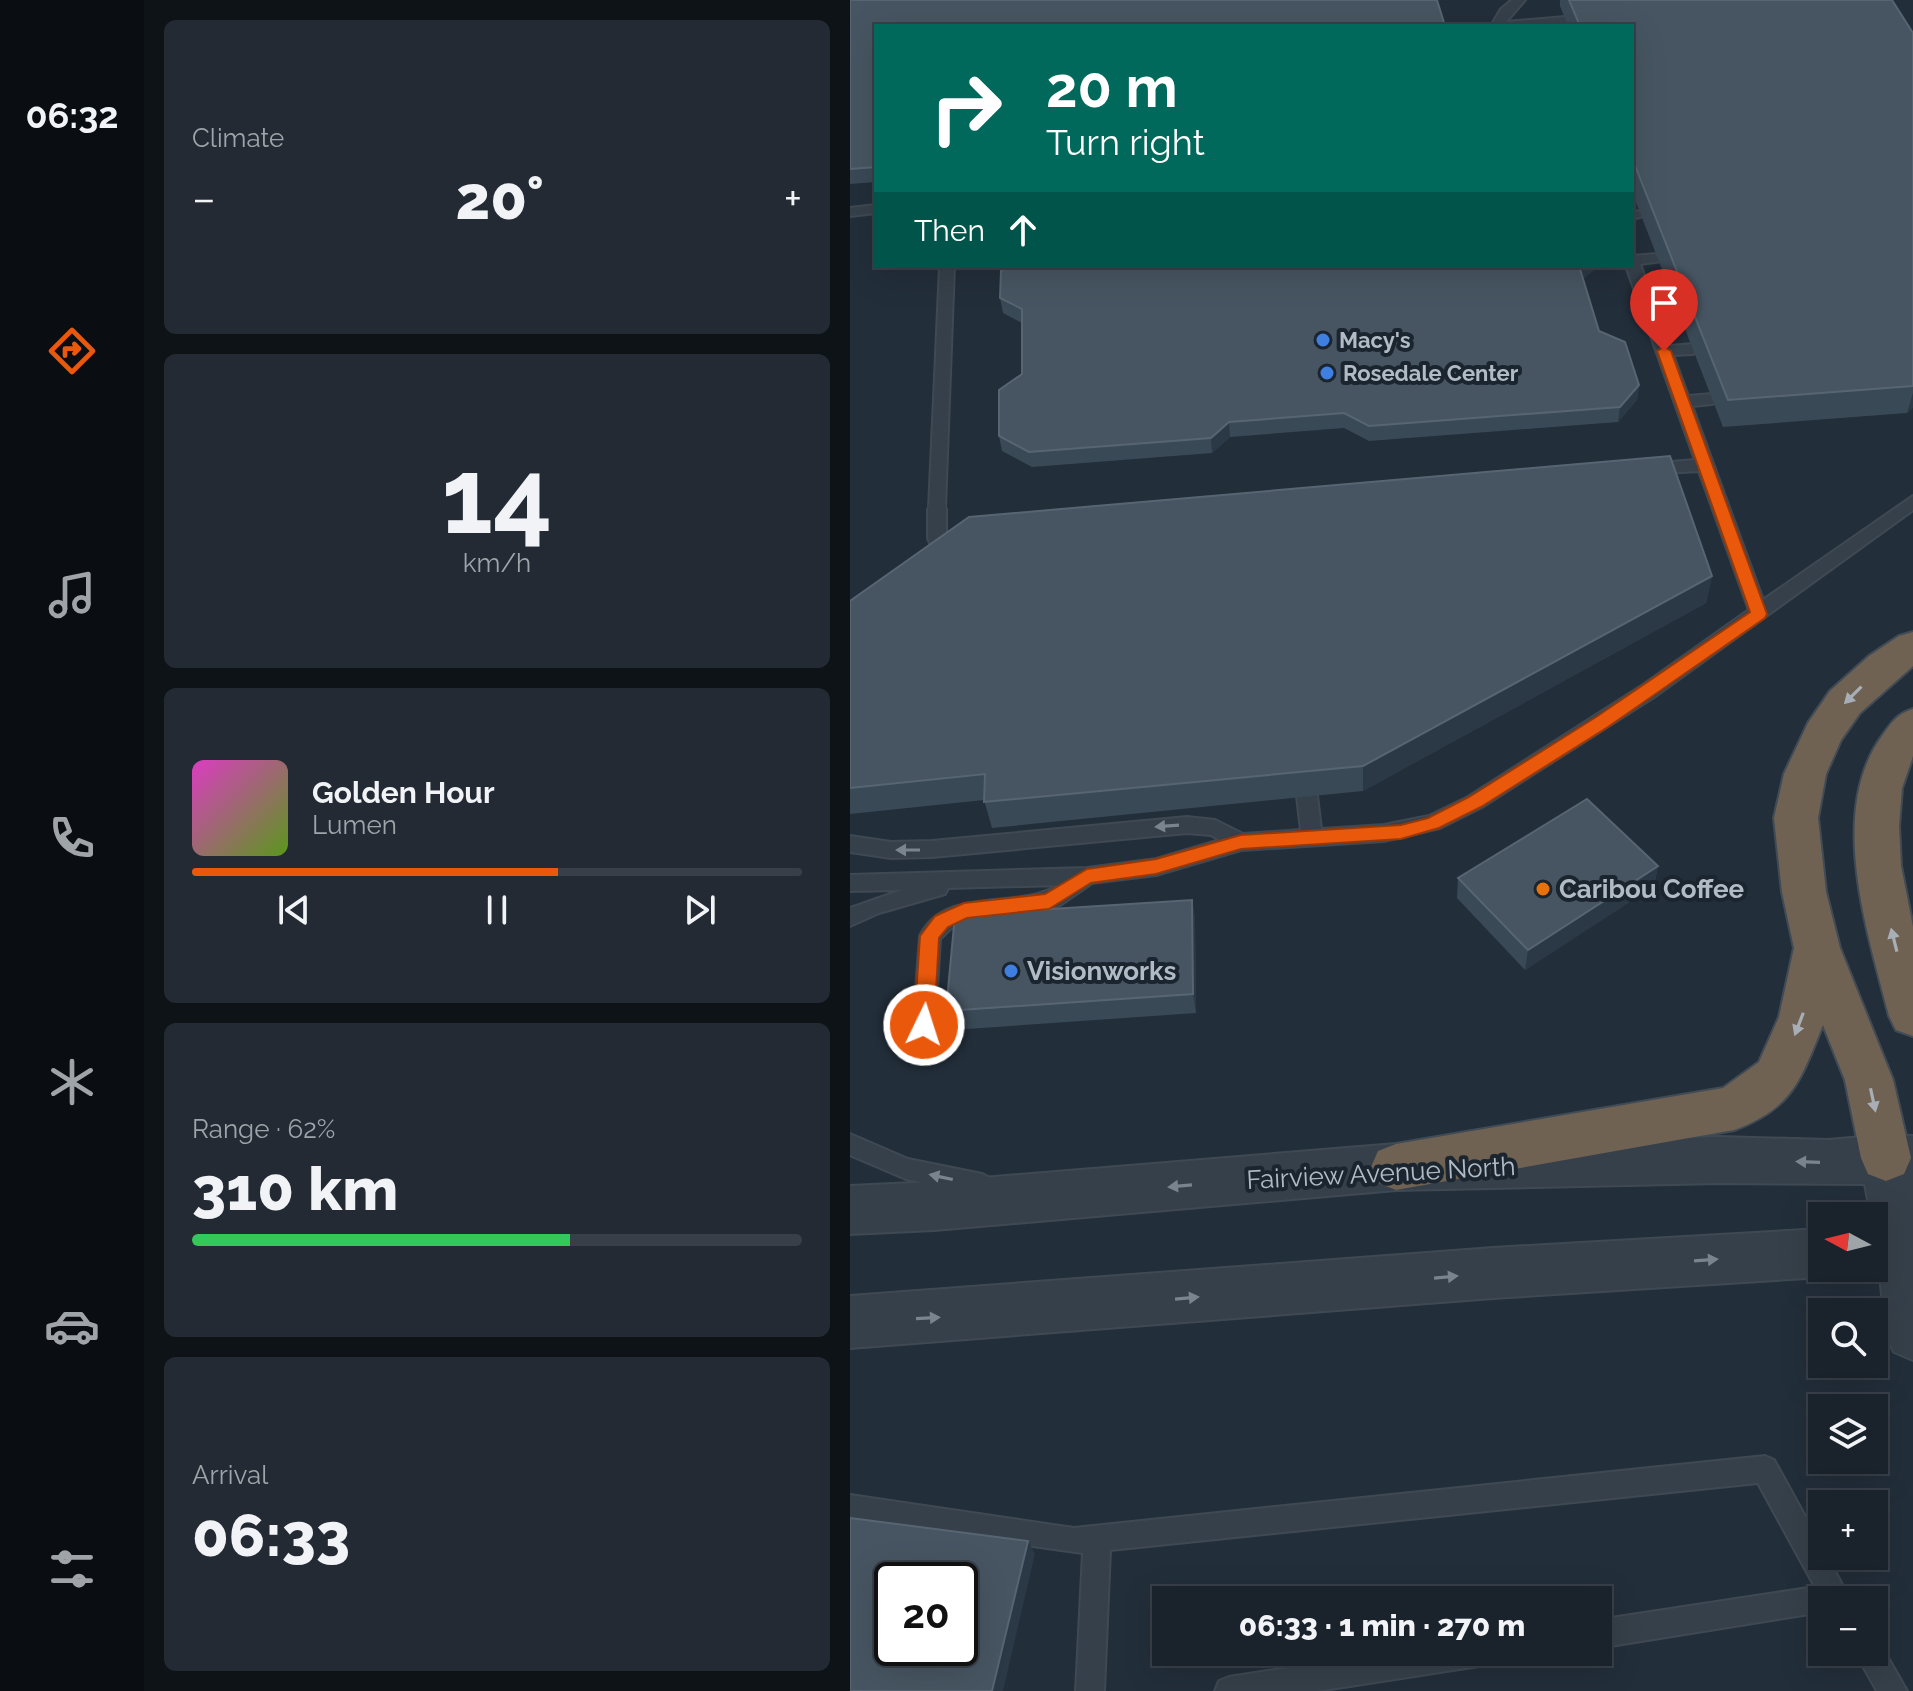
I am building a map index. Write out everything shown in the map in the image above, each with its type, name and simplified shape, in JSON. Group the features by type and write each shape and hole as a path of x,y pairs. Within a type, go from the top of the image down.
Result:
{"highway":[{"path":"1900,1158 1817,948 1804,892 1796,818 1805,774 1823,734 1845,702 1883,666 1913,646"},
{"path":"1913,724 1888,762 1877,799 1877,843 1887,914 1913,1016"},
{"path":"1396,1167 1734,1108 1777,1077 1803,1017 1817,948"}],"street":[{"name":"Fairview Avenue North","path":"850,1210 1396,1167 1719,1160 1828,1163 1900,1158"},
{"path":"1900,1158 1896,1248 1913,1334"},
{"path":"850,1322 1493,1273 1808,1254"}],"lane":[{"path":"1499,24 1505,12 1519,0"},
{"path":"1525,24 1565,21"},
{"path":"850,212 874,209"},
{"path":"1634,261 1657,258"},
{"path":"1634,267 1759,614"},
{"path":"947,268 935,535 938,548 958,562"},
{"path":"1664,351 1693,349"},
{"path":"1683,402 1712,399"},
{"path":"1624,471 1707,465"},
{"path":"850,883 1087,876 1156,867 1241,842 1401,832 1450,816 1602,722 1759,614 1913,502"},
{"path":"923,551 956,535"},
{"path":"1303,755 1312,839"},
{"path":"850,844 919,850 1187,825 1215,828 1241,842"},
{"path":"922,1055 930,936 942,921 964,911 1049,901 1087,876"},
{"path":"850,918 887,901 965,881"},
{"path":"850,1144 906,1169 1045,1197"},
{"path":"850,1508 1074,1541 1765,1469 1829,1586"},
{"path":"1090,1691 1097,1538"},
{"path":"1612,1632 1808,1602"},
{"path":"1229,1691 1389,1666"},
{"path":"1878,1666 1893,1691"}],"building":[{"path":"850,0 1437,0 1444,24 874,24 874,167 850,169"},
{"path":"1569,0 1892,0 1913,33 1913,386 1728,400 1634,163 1634,24 1579,24"},
{"name":"Rosedale Center","path":"1006,268 1581,268 1599,331 1625,342 1639,385 1620,407 1369,426 1344,413 1229,422 1211,438 1029,452 999,436 999,390 1022,374 1022,309 1000,298 1001,271"},
{"path":"1670,456 1712,576 1363,766 984,802 985,774 850,788 850,601 969,517"},
{"path":"1587,799 1658,866 1528,950 1458,878"},
{"path":"1192,900 1193,994 946,1011 955,915"},
{"path":"850,1518 1028,1541 992,1691 850,1691"}],"place":[{"name":"Macy's","path":"1323,340"},
{"name":"Rosedale Center","path":"1327,373"},
{"name":"Caribou Coffee","path":"1543,889"},
{"name":"Visionworks","path":"1011,971"}],"route":[{"path":"924,1025 930,936 942,921 964,911 1049,901 1087,876 1156,867 1241,842 1401,832 1433,823 1475,802 1602,722 1759,614 1664,351"}]}
